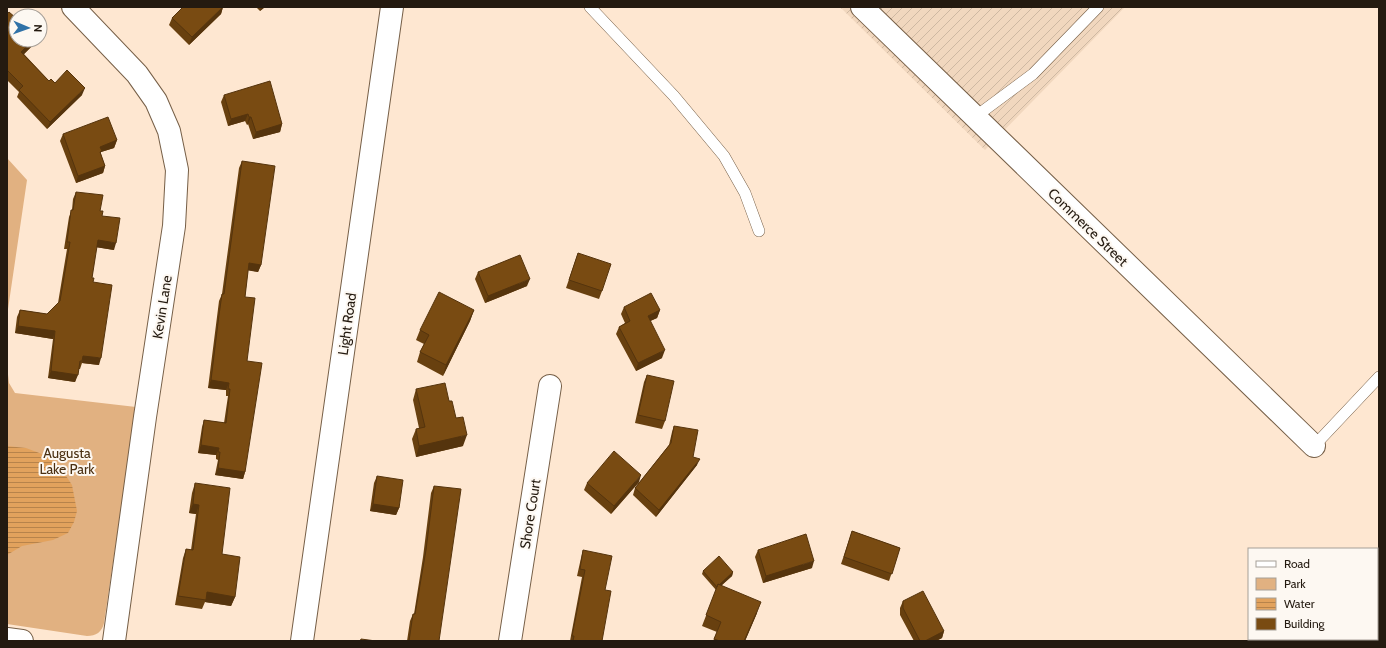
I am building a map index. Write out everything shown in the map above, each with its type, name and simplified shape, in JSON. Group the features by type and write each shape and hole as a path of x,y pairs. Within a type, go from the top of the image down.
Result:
{"street":[{"name":"Light Road","path":"302,641 392,7"},
{"name":"Kevin Lane","path":"78,9 137,74 156,101 169,131 177,170 174,226 144,422 114,641"},
{"name":"Commerce Street","path":"867,9 975,117 1314,446"},
{"name":"Shore Court","path":"510,641 550,386"},
{"path":"7,639 22,641"}],"lane":[{"path":"590,7 664,85 724,156 745,193 759,231"},
{"path":"975,117 1032,74 1098,7"},
{"path":"1314,446 1379,377"}],"shaded area":[{"path":"840,7 1125,7 985,150"}],"green space":[{"path":"7,158 27,180 7,316"},
{"name":"Augusta Lake Park","path":"7,366 9,383 15,393 136,407 104,623 100,631 93,635 87,636 7,624"}],"water":[{"path":"7,446 26,448 42,454 59,465 72,485 77,511 74,522 68,533 53,540 22,546 7,555"}],"building":[{"path":"183,7 223,7 192,37 172,18"},
{"path":"8,13 8,48 25,48 21,52 49,81 51,79 55,83 67,70 85,88 50,122 19,90 23,86 7,70"},
{"path":"270,81 282,124 256,132 251,117 249,117 248,114 231,119 224,95"},
{"path":"108,117 117,140 100,147 102,151 100,152 105,166 78,176 63,134"},
{"path":"242,161 275,166 261,265 249,263 245,297 255,298 247,361 262,363 245,472 218,468 219,448 201,445 204,420 226,423 230,389 228,389 229,383 211,380"},
{"path":"76,192 103,195 100,211 103,211 102,216 120,218 116,243 98,240 92,278 94,278 93,282 112,285 101,358 83,356 82,361 80,361 78,375 51,371 55,331 18,326 20,310 47,314 60,301 70,242 67,242 71,210 73,210"},
{"path":"578,253 611,264 602,291 569,280"},
{"path":"520,255 530,279 488,296 478,272"},
{"path":"439,292 474,310 446,365 420,352 429,335 420,330"},
{"path":"651,293 660,310 648,316 665,350 638,363 619,327 630,321 624,307"},
{"path":"647,375 674,381 665,421 638,415"},
{"path":"445,383 449,401 452,401 456,418 463,417 467,435 419,446 416,429 425,427 416,389"},
{"path":"674,426 698,430 693,457 700,459 659,510 635,488 671,443"},
{"path":"614,451 641,475 614,506 587,483"},
{"path":"377,476 403,480 399,508 373,504"},
{"path":"195,483 230,488 222,554 240,557 235,597 207,592 206,600 178,596 186,549 193,550 199,505 193,504"},
{"path":"434,486 461,489 439,641 409,641 426,550"},
{"path":"852,531 900,548 892,574 844,557"},
{"path":"806,534 814,561 766,576 758,550"},
{"path":"583,550 612,556 605,590 611,591 602,641 573,641 574,636 572,636 585,570 580,569"},
{"path":"719,556 733,572 719,585 718,584 717,587 703,571"},
{"path":"718,584 761,602 744,641 720,641 714,639 721,622 706,615"},
{"path":"923,591 944,631 925,641 920,641 903,608 903,601"},
{"path":"361,639 376,641 360,641"}]}
